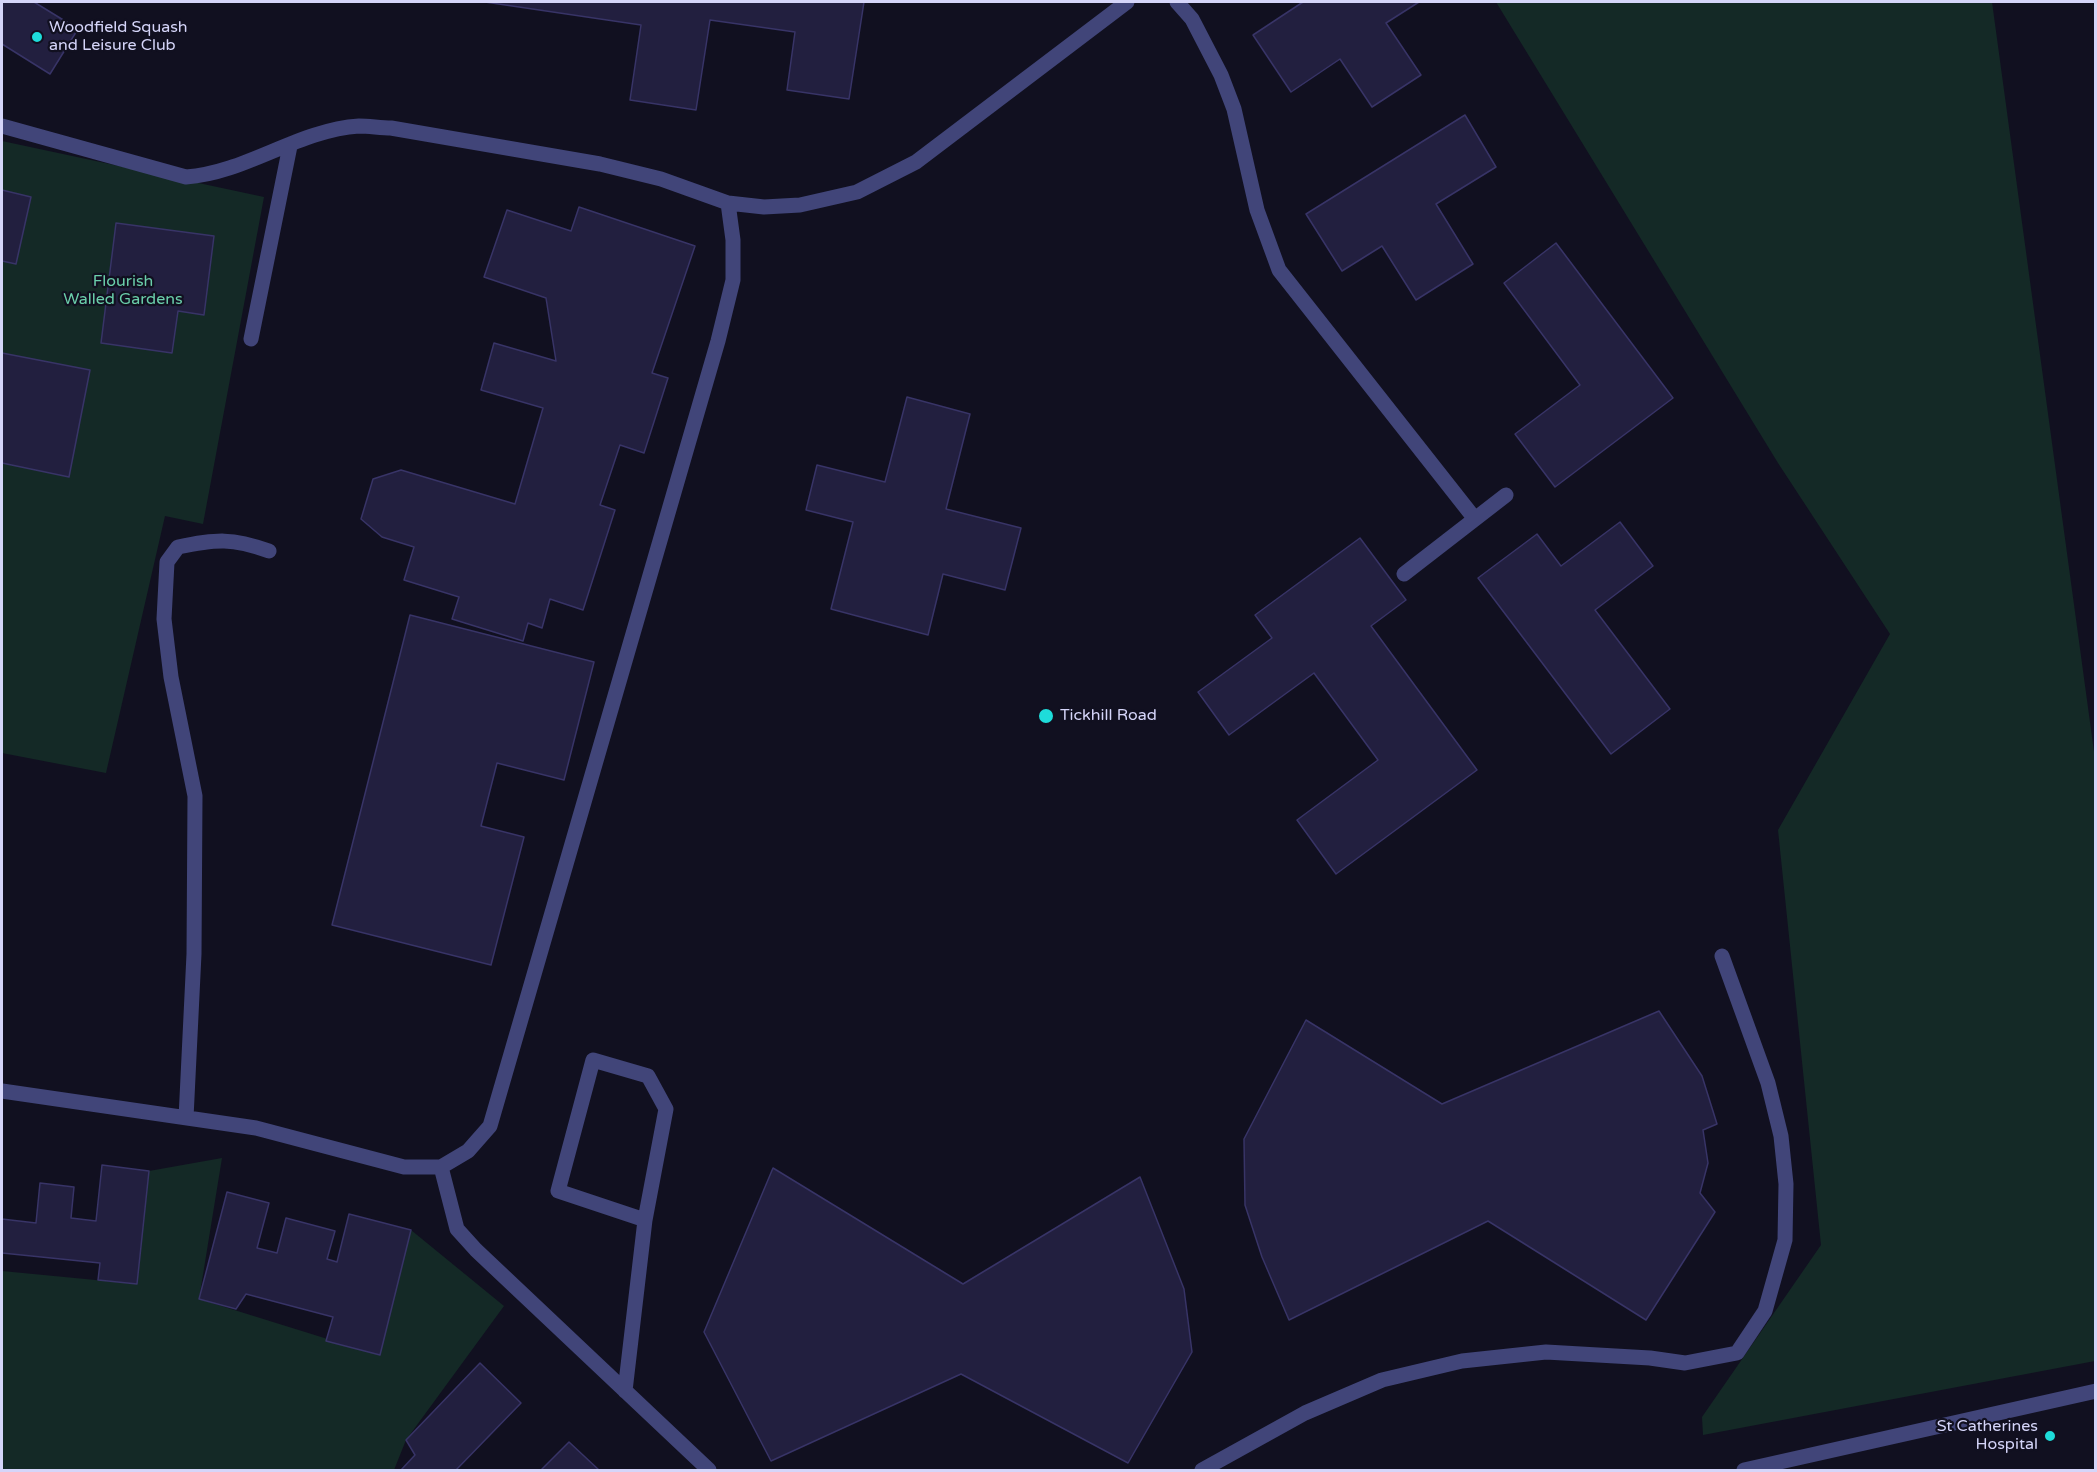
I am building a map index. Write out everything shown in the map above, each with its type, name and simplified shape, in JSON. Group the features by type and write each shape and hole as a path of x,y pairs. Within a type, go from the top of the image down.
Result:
{"street":[{"path":"2,126 186,177 211,176 321,134 359,126 391,128 600,164 661,179 728,203 764,207 800,205 857,192 916,162 1127,2"},
{"path":"1177,2 1192,19 1221,75 1234,109 1257,210 1279,270 1475,519"},
{"path":"251,339 290,146"},
{"path":"2,1091 256,1128 404,1167 441,1167 468,1151 490,1126 542,956 718,342 733,280 733,240 728,203"},
{"path":"1404,574 1506,495"},
{"path":"186,1118 194,954 195,796 173,686 164,619 167,562 178,547 205,541 230,539 269,551"},
{"path":"1202,1470 1305,1413 1382,1380 1462,1361 1546,1352 1650,1358 1684,1363 1737,1353 1765,1311 1785,1240 1786,1184 1781,1136 1768,1083 1722,956"},
{"path":"625,1391 645,1220 666,1109 648,1076 593,1060 558,1191 645,1220"},
{"path":"441,1167 457,1229 476,1250 709,1470"},
{"path":"1744,1470 2096,1391"}],"green space":[{"path":"1496,2 1992,2 2095,759 2095,1361 1703,1435 1702,1417 1821,1245 1778,830 1890,634 1778,463"},
{"name":"Flourish Walled Gardens","path":"2,141 264,197 203,524 165,516 106,773 2,753"},
{"path":"222,1158 199,1299 379,1355 411,1230 504,1306 406,1440 394,1470 2,1470 2,1271 137,1284 149,1171"}],"building":[{"name":"Woodfield Squash and Leisure Club","path":"2,2 34,2 78,29 50,74 2,44"},
{"path":"485,2 864,2 849,99 787,90 795,32 710,20 696,110 630,100 641,25"},
{"path":"1303,2 1419,2 1386,23 1421,75 1372,107 1340,59 1291,92 1253,35"},
{"path":"1465,115 1496,167 1436,204 1473,264 1416,300 1382,246 1342,271 1306,214"},
{"path":"2,190 31,197 16,264 2,261"},
{"path":"579,207 695,246 652,373 668,378 644,453 620,445 600,505 615,510 583,610 550,599 542,628 528,623 523,641 452,619 459,597 404,580 414,547 382,537 361,519 373,479 401,470 515,504 543,408 481,390 494,343 556,361 546,298 484,277 507,210 571,231"},
{"path":"116,223 214,236 204,315 178,311 172,353 101,343"},
{"path":"1556,243 1673,398 1555,487 1515,434 1580,385 1504,283"},
{"path":"2,353 90,370 69,477 2,463"},
{"path":"907,397 970,414 946,509 1021,528 1005,590 943,574 928,635 831,609 853,522 806,510 817,465 885,482"},
{"path":"1620,522 1653,566 1595,610 1670,709 1611,754 1478,578 1537,534 1561,566"},
{"path":"1360,538 1406,600 1371,626 1477,770 1336,874 1297,820 1378,760 1314,673 1229,735 1198,692 1272,638 1255,615"},
{"path":"410,615 594,662 564,780 497,763 481,826 524,837 491,965 332,925"},
{"path":"1659,1011 1702,1076 1717,1124 1703,1130 1708,1163 1700,1193 1715,1212 1646,1320 1488,1221 1289,1320 1262,1257 1245,1205 1244,1139 1306,1020 1442,1104"},
{"path":"102,1165 149,1171 137,1284 98,1280 100,1263 2,1253 2,1219 36,1223 40,1183 74,1187 71,1218 96,1221"},
{"path":"773,1168 963,1284 1140,1177 1184,1289 1192,1352 1128,1463 961,1374 771,1461 704,1332"},
{"path":"227,1192 269,1203 257,1248 277,1253 286,1218 335,1231 327,1259 337,1262 349,1214 411,1230 380,1355 326,1341 333,1317 246,1294 236,1309 199,1299"},
{"path":"480,1363 521,1403 456,1470 401,1470 415,1455 406,1440"},
{"path":"569,1442 599,1470 541,1470"}],"place":[{"name":"Woodfield Squash and Leisure Club","path":"37,37"},
{"name":"Tickhill Road","path":"1046,716"},
{"name":"St Catherines Hospital","path":"2050,1436"}]}
